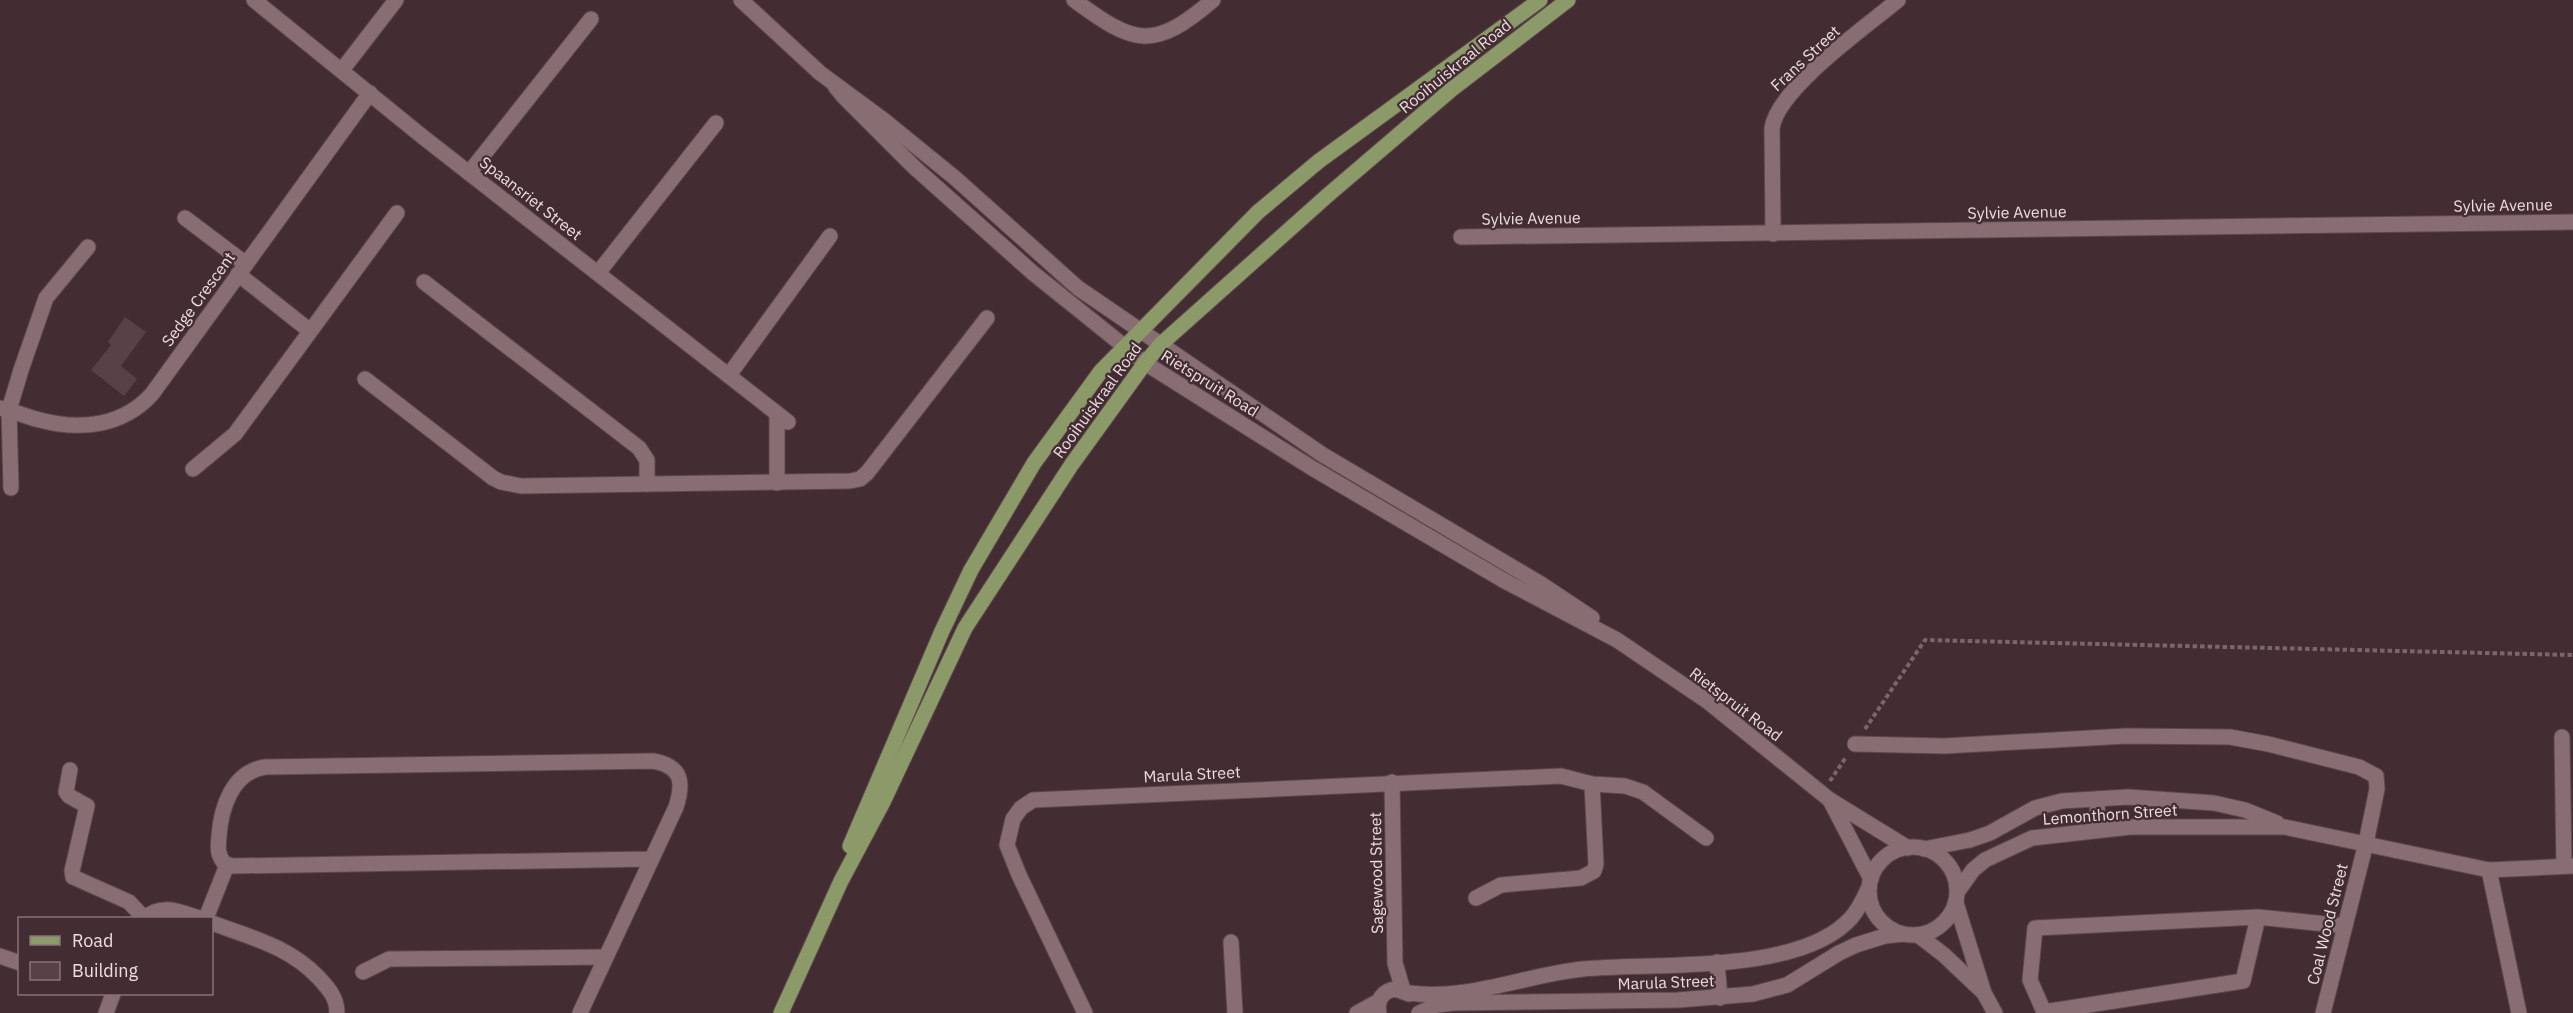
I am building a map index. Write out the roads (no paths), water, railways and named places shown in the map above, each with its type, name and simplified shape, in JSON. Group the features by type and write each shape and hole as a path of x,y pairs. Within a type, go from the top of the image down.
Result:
{"main road":[{"name":"Rooihuiskraal Road","path":"842,880 847,854 863,814 949,615 971,570 1034,463 1101,371 1258,212 1319,161 1540,0"},
{"name":"Rooihuiskraal Road","path":"781,1013 842,880 883,802 965,628 1072,464 1145,363 1161,344 1328,195 1452,89 1568,0"}],"street":[{"name":"Spaansriet Street","path":"254,0 782,418 777,483"},
{"path":"342,70 396,0"},
{"name":"Rietspruit Road","path":"741,0 835,86 878,115 947,171 1078,288 1323,455 1541,584 1587,614 1617,640"},
{"path":"1074,0 1128,34 1150,37 1173,30 1213,0"},
{"name":"Frans Street","path":"1773,234 1772,128 1775,114 1782,103 1811,73 1898,0"},
{"path":"469,172 591,19"},
{"name":"Rietspruit Road","path":"835,86 844,98 914,167 1033,273 1145,363 1312,468 1503,580 1617,640 1707,701 1826,797 1908,848"},
{"name":"Sedge Crescent","path":"4,409 41,420 71,425 102,423 130,413 152,394 370,93"},
{"path":"598,273 716,123"},
{"path":"193,469 235,434 397,213"},
{"path":"185,219 310,331"},
{"name":"Sylvie Avenue","path":"1461,237 2573,222"},
{"path":"729,375 830,236"},
{"path":"11,488 4,409 44,302 54,286 88,247"},
{"path":"424,282 639,448 647,460 647,484"},
{"path":"365,379 501,482 521,486 777,483 860,479 987,318"},
{"name":"Coal Wood Street","path":"1855,744 1944,746 2114,737 2230,737 2359,767 2376,776 2377,789 2366,843 2323,1013"},
{"path":"2562,737 2568,866"},
{"path":"227,865 218,852 221,812 229,794 242,778 259,768 652,761 674,768 681,785 676,807 580,1013"},
{"path":"70,770 66,792 87,806 72,871 73,877 132,904 144,917"},
{"name":"Marula Street","path":"1085,1013 1007,845 1009,826 1021,808 1041,799 1561,776 1592,784 1625,786 1643,792 1706,838"},
{"name":"Sagewood Street","path":"1392,782 1395,963 1406,992 1414,1000 1414,1013"},
{"path":"1476,898 1501,885 1581,878 1594,871 1596,864 1592,784"},
{"name":"Rietspruit Road","path":"1826,797 1870,883"},
{"name":"Lemonthorn Street","path":"1924,849 1970,840 2048,804 2128,797 2214,803 2245,810 2285,827"},
{"path":"2097,799 2098,830"},
{"name":"Lemonthorn Street","path":"1957,897 1973,870 2009,847 2042,836 2153,827 2285,827 2489,870 2568,866"},
{"path":"1984,993 1944,955 1910,935 1887,926 1875,913 1869,896 1870,883 1886,857 1908,848 1924,849 1941,857 1948,865 1953,873 1957,897 1984,993 1995,1013"},
{"path":"227,865 252,867 650,859"},
{"path":"206,917 227,865"},
{"path":"2489,870 2518,1013"},
{"name":"Marula Street","path":"1381,1002 1395,989 1406,992 1452,995 1583,969 1717,962 1772,956 1817,942 1850,919 1870,883"},
{"path":"1910,935 1942,925 1957,897"},
{"path":"146,917 151,913 169,909 196,917"},
{"path":"2258,917 2243,981 2044,1012 2030,980 2036,928 2258,917 2345,926"},
{"path":"213,923 294,955 327,987 336,1003 337,1013"},
{"name":"Marula Street","path":"1419,1013 1437,1005 1454,1003 1720,998 1769,992 1787,985 1856,945 1885,936 1910,935"},
{"path":"1231,942 1235,1013"},
{"path":"0,956 18,962"},
{"path":"363,972 389,959 606,957"},
{"path":"1717,962 1720,998"},
{"name":"Sagewood Street","path":"1381,1002 1395,963"},
{"path":"106,1013 110,995"},
{"path":"1357,1013 1381,1002"}]}
